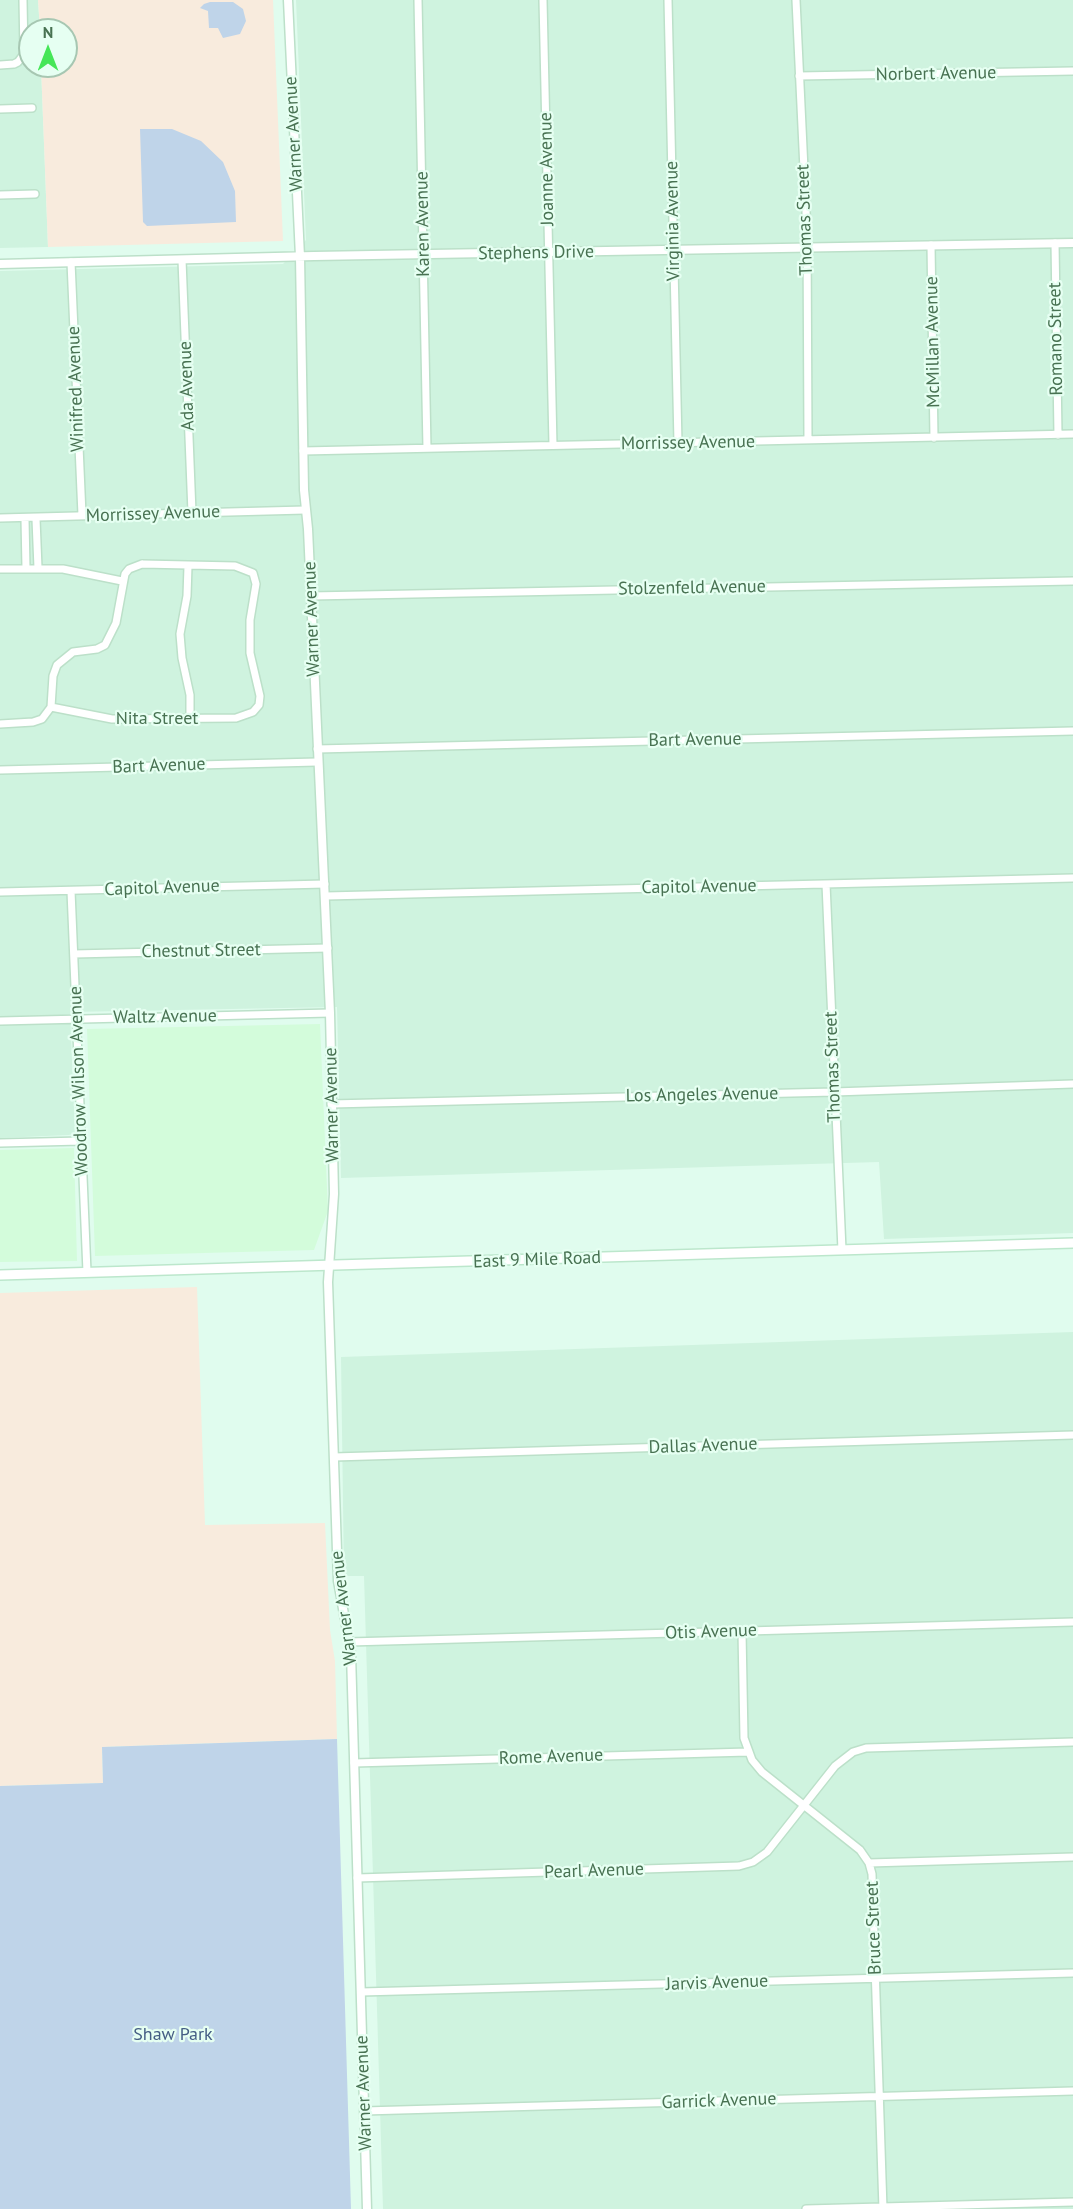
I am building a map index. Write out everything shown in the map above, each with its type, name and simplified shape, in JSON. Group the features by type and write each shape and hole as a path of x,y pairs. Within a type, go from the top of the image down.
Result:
{"main road":[{"name":"East 9 Mile Road","path":"0,1275 1073,1243"}],"street":[{"path":"0,65 14,64 24,54 23,0"},
{"name":"Warner Avenue","path":"288,0 300,257 305,510 308,529 317,762 328,948 334,1194 328,1282 338,1581 349,1642 367,2209"},
{"name":"Karen Avenue","path":"418,0 427,448"},
{"name":"Joanne Avenue","path":"543,0 553,446"},
{"name":"Virginia Avenue","path":"668,0 678,443"},
{"name":"Thomas Street","path":"796,0 807,248 808,440"},
{"name":"Norbert Avenue","path":"799,76 1073,71"},
{"path":"0,109 32,108"},
{"path":"0,195 35,194"},
{"name":"Romano Street","path":"1055,243 1058,435"},
{"name":"Stephens Drive","path":"0,264 1073,243"},
{"name":"McMillan Avenue","path":"931,245 934,438"},
{"name":"Ada Avenue","path":"182,260 192,513"},
{"name":"Winifred Avenue","path":"71,262 82,515"},
{"name":"Morrissey Avenue","path":"303,451 1073,434"},
{"name":"Morrissey Avenue","path":"0,518 36,519 82,515 305,510"},
{"path":"25,519 26,568"},
{"path":"36,519 38,568"},
{"path":"0,724 33,722 42,718 51,707 53,676 57,665 72,652 97,649 108,642 116,623 125,574 135,566 142,564 189,566 187,596 180,634 182,658 190,695 190,719"},
{"name":"Nita Street","path":"51,707 112,719 236,718 253,712 259,705 259,687 250,653 250,620 256,584 253,573 235,566 189,566"},
{"path":"0,569 63,569 122,581"},
{"name":"Stolzenfeld Avenue","path":"311,596 1073,581"},
{"name":"Bart Avenue","path":"317,749 1073,731"},
{"name":"Bart Avenue","path":"0,770 317,762"},
{"name":"Capitol Avenue","path":"326,896 1073,878"},
{"name":"Capitol Avenue","path":"0,892 325,884"},
{"name":"Thomas Street","path":"826,884 842,1250"},
{"name":"Woodrow Wilson Avenue","path":"71,891 87,1272"},
{"name":"Chestnut Street","path":"74,954 328,948"},
{"name":"Waltz Avenue","path":"0,1021 330,1013"},
{"name":"Los Angeles Avenue","path":"331,1104 1073,1084"},
{"path":"0,1143 81,1141"},
{"name":"Dallas Avenue","path":"334,1457 1073,1435"},
{"name":"Otis Avenue","path":"349,1642 1073,1622"},
{"name":"Bruce Street","path":"742,1632 744,1738 754,1763 762,1772 855,1846 869,1863 873,1880 883,2208"},
{"path":"804,1805 840,1760 860,1749 1073,1742"},
{"name":"Rome Avenue","path":"354,1763 748,1752"},
{"name":"Pearl Avenue","path":"357,1878 739,1866 753,1862 767,1852 804,1805"},
{"path":"869,1863 1073,1857"},
{"name":"Jarvis Avenue","path":"361,1992 1073,1973"},
{"name":"Garrick Avenue","path":"364,2111 1073,2091"},
{"path":"806,2209 1073,2202"}],"shaded area":[{"path":"0,0 38,0 39,18 18,18 18,78 41,78 48,247 0,248"},
{"path":"38,0 273,0 283,241 48,247 41,78 78,78 78,18 39,18"},
{"path":"296,0 1073,0 1073,1233 884,1239 879,1162 341,1178 337,1007 70,1012 75,1133 0,1138 0,271 283,264 306,240"},
{"path":"320,1024 328,1211 314,1250 95,1256 87,1029"},
{"path":"74,1148 77,1261 0,1262 0,1150"},
{"path":"197,1287 205,1525 325,1523 330,1630 335,1661 337,1739 102,1747 103,1783 0,1786 0,1293"},
{"path":"1073,1332 1073,2209 383,2209 364,1576 344,1576 341,1357"}],"green space":[{"path":"210,2 233,2 243,9 246,21 240,34 223,38 218,28 209,28 208,11 200,8"},
{"path":"140,129 172,129 201,141 223,162 235,191 236,222 147,226 143,222"},
{"name":"Shaw Park","path":"337,1739 351,2209 0,2209 0,1786 103,1783 102,1747"}]}
